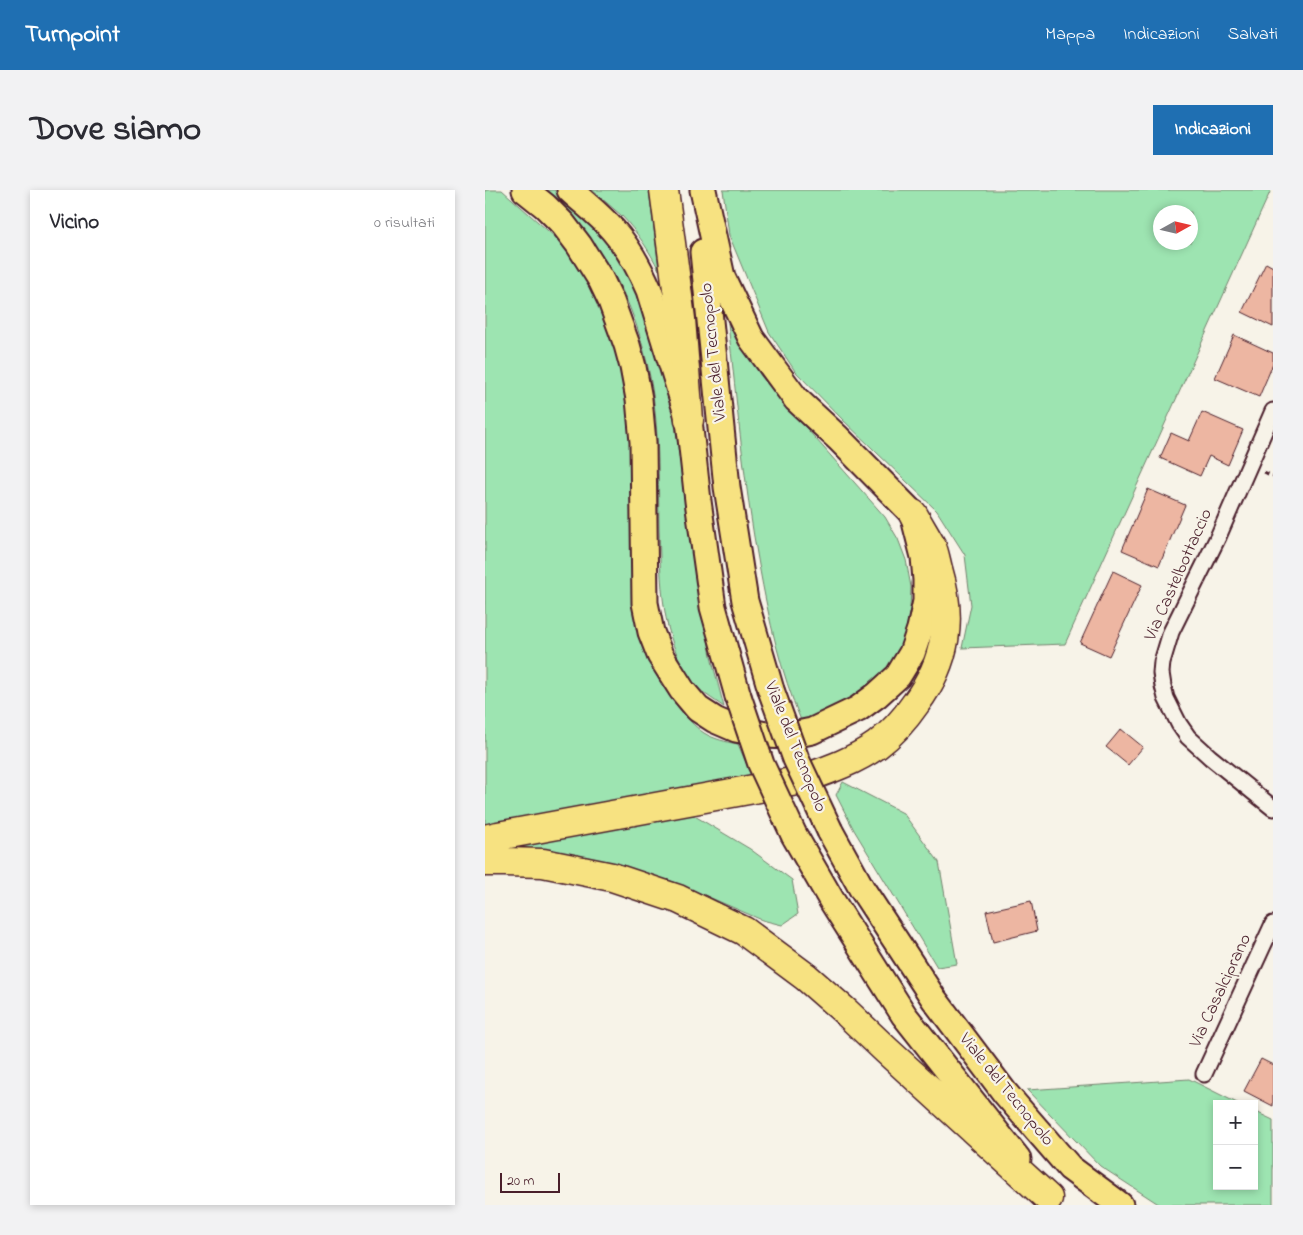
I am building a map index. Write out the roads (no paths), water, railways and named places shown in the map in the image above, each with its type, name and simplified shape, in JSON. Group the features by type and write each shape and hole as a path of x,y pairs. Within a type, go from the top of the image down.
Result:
{"highway":[{"path":"525,190 563,224 579,245 601,280 620,323 633,367 639,399 643,442 645,603 651,632 660,655 681,690 698,709 715,720 736,729 766,735 788,736 812,731 837,720 858,709 877,695 897,676 912,653 926,601 923,557 913,514"},
{"name":"Viale del Tecnopolo","path":"570,190 614,231 640,270 649,290 689,420 713,607 761,764 794,835 832,901 904,1015 1053,1201"},
{"path":"665,190 681,319 689,420"},
{"name":"Viale del Tecnopolo","path":"697,190 727,487 745,601 771,690 796,759 830,831 862,889 934,999 1005,1092 1070,1168 1120,1205"},
{"path":"485,839 797,781 837,767 876,746 904,720 926,690 940,659 946,627 945,601 933,549 913,514 838,438 796,399 751,338 723,277 703,190"},
{"path":"485,862 543,863 612,876 677,899 744,931 806,977 1053,1201"}],"street":[{"name":"Via Castelbottaccio","path":"1273,411 1217,537 1171,632 1162,662 1161,673 1171,710 1188,737 1273,808"},
{"name":"Via Casalciprano","path":"1204,1074 1273,924"}]}
